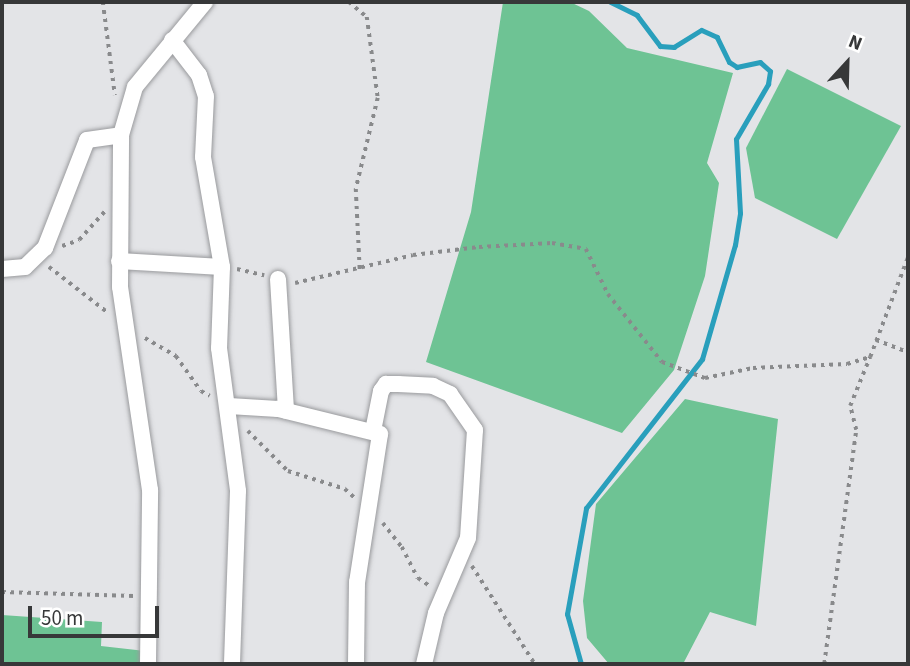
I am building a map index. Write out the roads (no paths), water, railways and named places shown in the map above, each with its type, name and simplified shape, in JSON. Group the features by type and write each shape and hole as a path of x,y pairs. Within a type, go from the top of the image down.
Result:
{"street":[{"path":"149,664 150,490 124,326 119,261 124,153 121,135 135,87 205,2"},
{"path":"172,40 200,75 206,96 203,157 222,267 219,348 229,406 238,491 232,664"},
{"path":"2,269 25,267 45,248 87,140 121,135"},
{"path":"119,261 222,267"},
{"path":"278,279 286,411"},
{"path":"373,431 386,384 433,386 450,394 475,430 464,552 436,613 424,664"},
{"path":"229,406 286,411 373,431 381,440 357,582 356,664"}],"waterway":[{"path":"581,664 567,614 586,508 702,359 735,245 740,213 736,139 768,84 770,71 760,62 737,67 729,62 717,37 701,30 674,47 660,46 637,15 610,2"}]}
